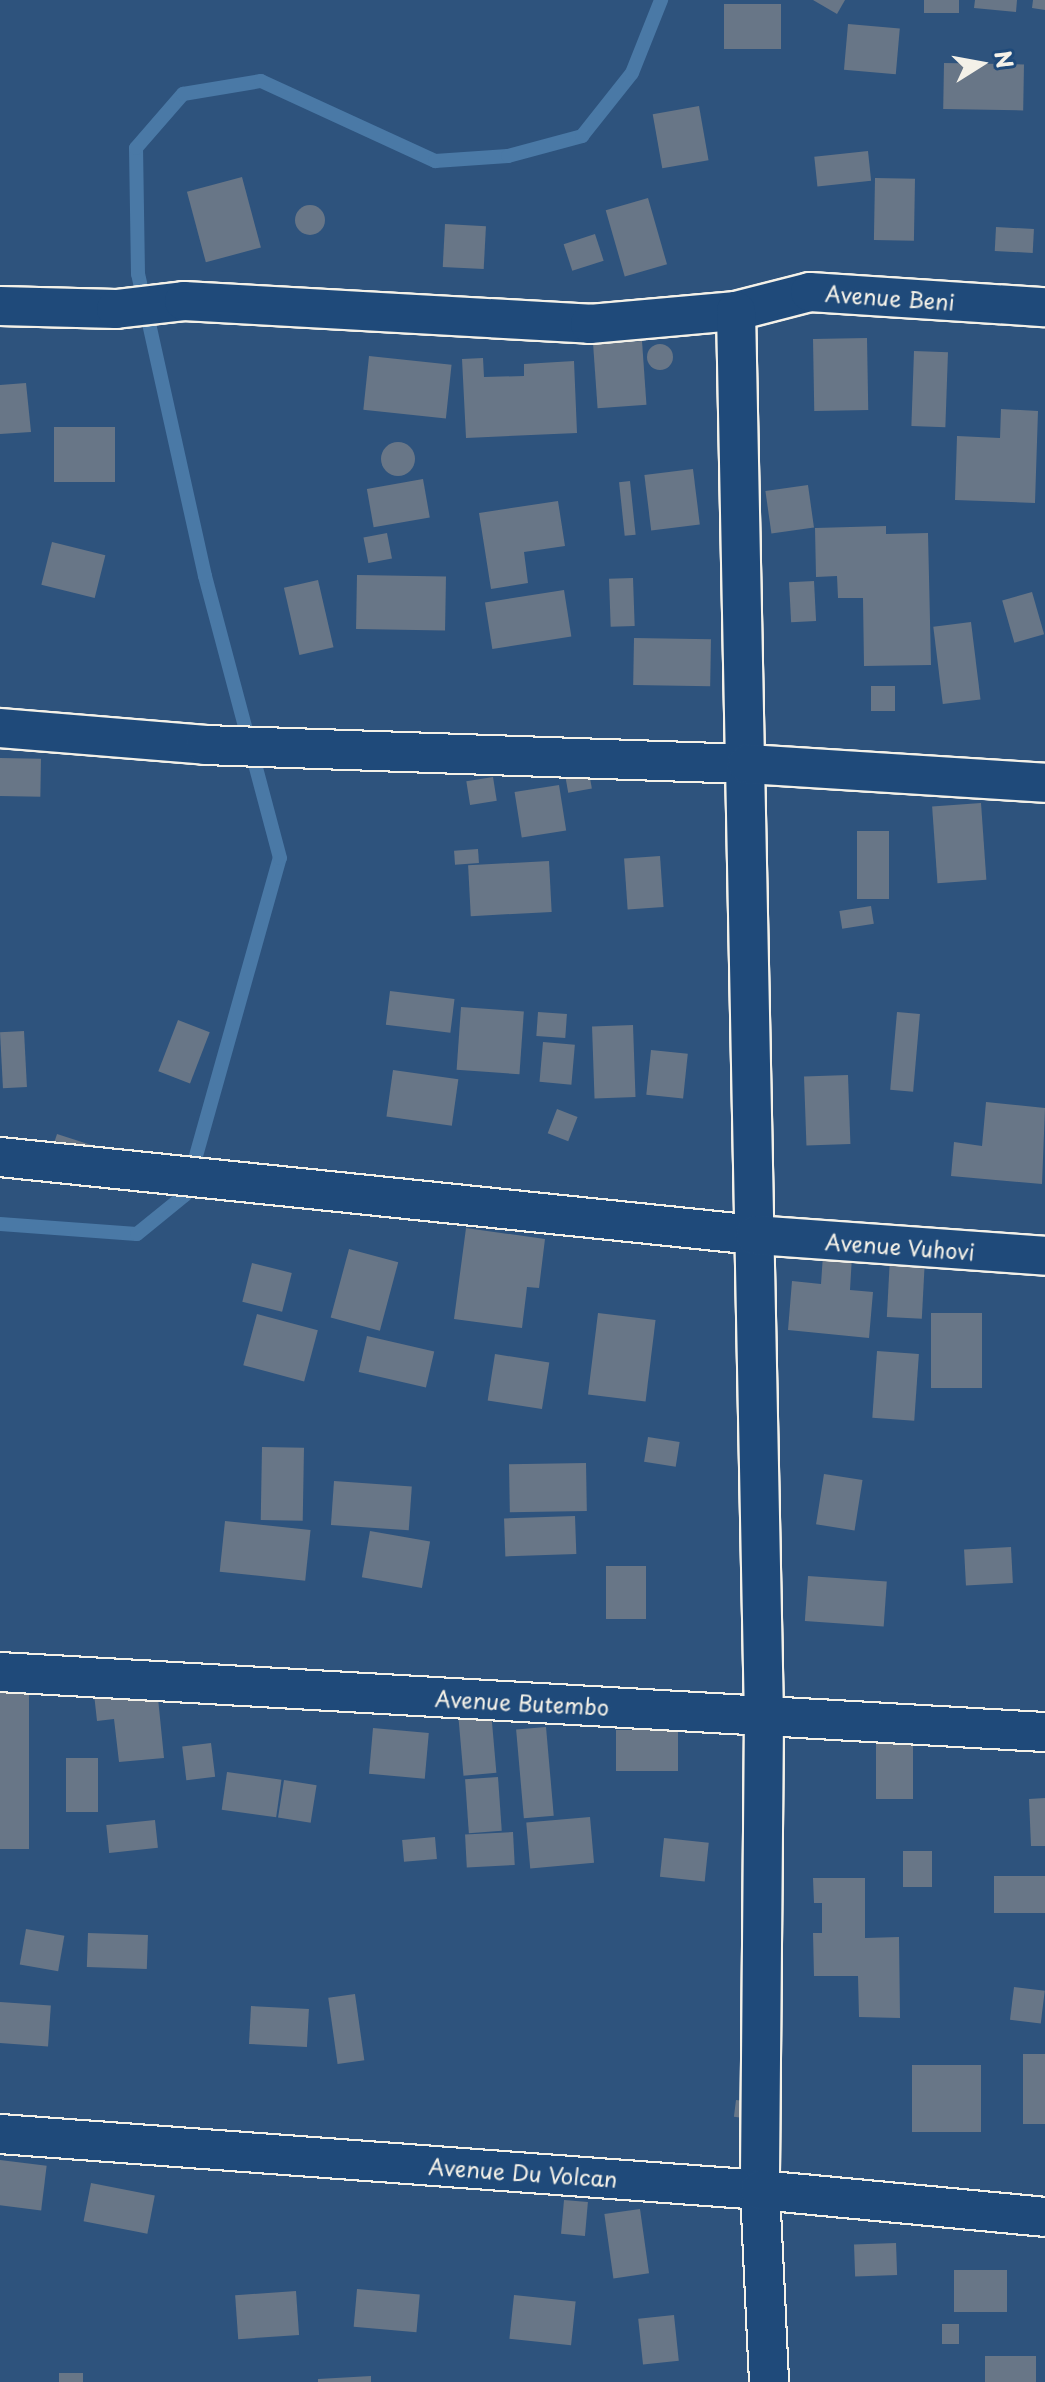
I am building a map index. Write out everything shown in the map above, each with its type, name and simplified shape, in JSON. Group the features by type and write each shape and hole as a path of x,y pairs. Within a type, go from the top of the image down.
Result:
{"street":[{"name":"Avenue Beni","path":"0,306 116,309 184,301 590,324 736,311 810,292 1045,307"},
{"path":"736,311 764,1716 760,2190 769,2382"},
{"path":"0,728 205,745 280,744 747,764 1045,783"},
{"name":"Avenue Vuhovi","path":"0,1157 139,1167 229,1183 755,1235 1045,1256"},
{"name":"Avenue Butembo","path":"0,1672 1045,1732"},
{"name":"Avenue Du Volcan","path":"0,2134 760,2190 1045,2217"}],"building":[{"path":"813,0 845,0 837,14"},
{"path":"924,0 959,0 959,13 924,13"},
{"path":"975,0 1017,0 1016,12 974,8"},
{"path":"1033,0 1045,0 1045,10 1032,8"},
{"path":"724,4 781,4 781,49 724,49"},
{"path":"848,24 900,29 896,74 844,70"},
{"path":"944,63 1024,64 1023,110 943,109"},
{"path":"699,106 709,160 662,168 653,114"},
{"path":"868,151 871,181 817,186 814,157"},
{"path":"242,177 261,248 206,262 187,192"},
{"path":"875,178 915,179 914,241 874,240"},
{"path":"648,198 667,264 625,276 606,210"},
{"path":"310,205 321,209 325,220 321,231 310,235 299,231 295,220 299,209"},
{"path":"445,224 486,226 484,269 443,267"},
{"path":"996,227 1034,229 1033,253 995,251"},
{"path":"595,234 604,261 572,271 564,244"},
{"path":"867,338 868,410 814,411 813,339"},
{"path":"642,341 646,405 598,408 593,344"},
{"path":"660,344 669,348 673,357 669,366 660,370 651,366 647,357 651,348"},
{"path":"914,351 948,352 945,427 911,426"},
{"path":"369,356 452,365 446,418 363,410"},
{"path":"483,358 484,377 524,376 524,364 574,361 577,433 466,438 462,359"},
{"path":"26,383 31,432 0,434 0,385"},
{"path":"1001,409 1038,411 1035,503 955,500 957,436 1000,438"},
{"path":"54,427 115,427 115,482 54,482"},
{"path":"398,442 410,447 415,459 410,471 398,476 386,471 381,459 386,447"},
{"path":"693,469 700,525 651,531 644,475"},
{"path":"423,479 430,517 374,527 367,489"},
{"path":"630,481 636,535 625,536 619,482"},
{"path":"808,485 814,528 771,534 765,491"},
{"path":"558,501 565,546 524,552 528,583 491,589 479,513"},
{"path":"886,526 886,534 928,533 931,665 864,666 863,598 838,598 837,576 816,577 815,528"},
{"path":"387,533 392,559 368,563 363,538"},
{"path":"52,542 105,555 95,598 41,585"},
{"path":"357,575 446,577 445,631 356,629"},
{"path":"633,578 635,626 611,627 609,579"},
{"path":"318,580 334,647 299,655 284,588"},
{"path":"814,581 816,621 791,622 789,582"},
{"path":"564,590 571,636 492,649 485,603"},
{"path":"1032,592 1044,634 1014,643 1002,601"},
{"path":"971,622 981,699 943,704 933,627"},
{"path":"634,638 711,639 710,686 633,685"},
{"path":"871,686 895,686 895,711 871,711"},
{"path":"0,758 41,759 40,797 0,796"},
{"path":"587,761 592,789 568,793 563,765"},
{"path":"493,777 497,801 470,805 466,781"},
{"path":"559,785 566,830 522,837 515,792"},
{"path":"981,803 986,880 937,883 932,806"},
{"path":"857,831 889,831 889,899 857,899"},
{"path":"478,849 479,863 455,865 454,851"},
{"path":"660,856 664,907 628,909 624,859"},
{"path":"549,861 552,912 471,916 468,865"},
{"path":"871,906 874,924 842,929 839,911"},
{"path":"390,991 455,999 450,1033 386,1025"},
{"path":"461,1007 524,1011 519,1074 457,1070"},
{"path":"538,1012 567,1014 565,1038 536,1036"},
{"path":"897,1012 920,1014 913,1092 890,1090"},
{"path":"178,1020 210,1032 190,1084 158,1071"},
{"path":"633,1025 636,1097 595,1098 592,1026"},
{"path":"24,1031 27,1087 3,1088 0,1032"},
{"path":"543,1042 575,1045 571,1085 540,1082"},
{"path":"651,1050 688,1054 683,1099 646,1095"},
{"path":"393,1070 458,1079 452,1126 386,1117"},
{"path":"848,1075 850,1144 806,1145 804,1077"},
{"path":"986,1102 1045,1108 1042,1184 951,1176 954,1142 982,1146"},
{"path":"557,1109 578,1117 568,1141 548,1133"},
{"path":"57,1134 95,1146 86,1174 48,1162"},
{"path":"466,1228 545,1239 539,1288 527,1287 522,1328 454,1319"},
{"path":"349,1249 398,1262 380,1331 331,1318"},
{"path":"823,1255 852,1256 850,1290 873,1292 869,1338 788,1330 792,1281 821,1284"},
{"path":"890,1257 925,1259 922,1319 887,1317"},
{"path":"252,1263 292,1273 282,1312 242,1302"},
{"path":"598,1313 656,1320 646,1401 588,1394"},
{"path":"931,1313 982,1313 982,1388 931,1388"},
{"path":"257,1314 318,1330 304,1381 243,1365"},
{"path":"367,1336 434,1352 426,1388 359,1372"},
{"path":"877,1351 919,1354 914,1421 872,1418"},
{"path":"495,1354 549,1363 542,1409 488,1400"},
{"path":"648,1437 680,1442 676,1467 644,1462"},
{"path":"262,1447 304,1448 303,1521 261,1520"},
{"path":"586,1463 587,1511 510,1512 509,1464"},
{"path":"824,1474 863,1480 855,1530 816,1524"},
{"path":"334,1481 412,1486 409,1530 331,1525"},
{"path":"575,1516 576,1554 505,1556 504,1518"},
{"path":"225,1521 311,1530 305,1581 220,1572"},
{"path":"370,1531 430,1542 422,1588 362,1577"},
{"path":"1011,1547 1013,1583 966,1585 964,1549"},
{"path":"606,1566 646,1566 646,1619 606,1619"},
{"path":"808,1576 887,1582 884,1626 805,1621"},
{"path":"0,1684 29,1684 29,1849 0,1849"},
{"path":"157,1688 164,1758 119,1762 114,1719 97,1721 94,1694"},
{"path":"491,1711 496,1773 464,1776 458,1714"},
{"path":"546,1727 554,1816 524,1818 516,1730"},
{"path":"373,1728 429,1733 425,1779 369,1774"},
{"path":"616,1730 678,1730 678,1771 616,1771"},
{"path":"876,1740 913,1740 913,1799 876,1799"},
{"path":"211,1743 215,1777 186,1780 182,1747"},
{"path":"66,1758 98,1758 98,1812 66,1812"},
{"path":"227,1772 281,1780 276,1817 222,1810"},
{"path":"498,1777 502,1831 469,1833 465,1779"},
{"path":"284,1780 317,1785 311,1823 278,1818"},
{"path":"1045,1798 1045,1846 1031,1846 1029,1799"},
{"path":"590,1817 594,1863 530,1868 526,1823"},
{"path":"155,1820 158,1848 109,1853 106,1825"},
{"path":"513,1832 515,1865 467,1867 465,1835"},
{"path":"435,1837 437,1859 404,1862 402,1840"},
{"path":"664,1838 709,1843 705,1881 660,1877"},
{"path":"903,1851 932,1851 932,1887 903,1887"},
{"path":"994,1876 1045,1876 1045,1913 994,1913"},
{"path":"813,1878 865,1878 865,1938 899,1937 900,2018 859,2017 858,1976 814,1976 813,1933 822,1933 822,1903 814,1903"},
{"path":"26,1929 64,1936 58,1971 20,1964"},
{"path":"88,1933 148,1935 147,1969 87,1967"},
{"path":"1014,1987 1045,1991 1041,2024 1010,2020"},
{"path":"355,1994 364,2060 338,2064 328,1998"},
{"path":"0,2002 51,2006 48,2046 0,2043"},
{"path":"251,2006 309,2009 307,2047 249,2044"},
{"path":"1023,2054 1045,2054 1045,2124 1023,2124"},
{"path":"912,2065 981,2065 981,2132 912,2132"},
{"path":"736,2100 759,2103 757,2120 734,2117"},
{"path":"0,2160 47,2166 41,2210 0,2205"},
{"path":"91,2183 155,2195 147,2234 84,2221"},
{"path":"564,2200 588,2202 585,2236 561,2234"},
{"path":"640,2209 649,2273 613,2278 604,2214"},
{"path":"896,2243 897,2275 855,2276 854,2244"},
{"path":"954,2270 1007,2270 1007,2312 954,2312"},
{"path":"357,2289 420,2294 416,2332 354,2327"},
{"path":"296,2291 299,2335 238,2339 235,2295"},
{"path":"514,2295 576,2301 571,2345 509,2339"},
{"path":"674,2315 679,2361 643,2365 638,2319"},
{"path":"942,2324 959,2324 959,2344 942,2344"},
{"path":"985,2356 1036,2356 1036,2382 985,2382"},
{"path":"59,2373 83,2373 83,2382 59,2382"},
{"path":"371,2376 371,2382 318,2382 318,2379"}],"waterway":[{"path":"0,1224 137,1234 185,1195 280,858 205,576 138,274 136,148 183,94 261,81 435,161 508,156 582,136 632,73 661,0"}]}
